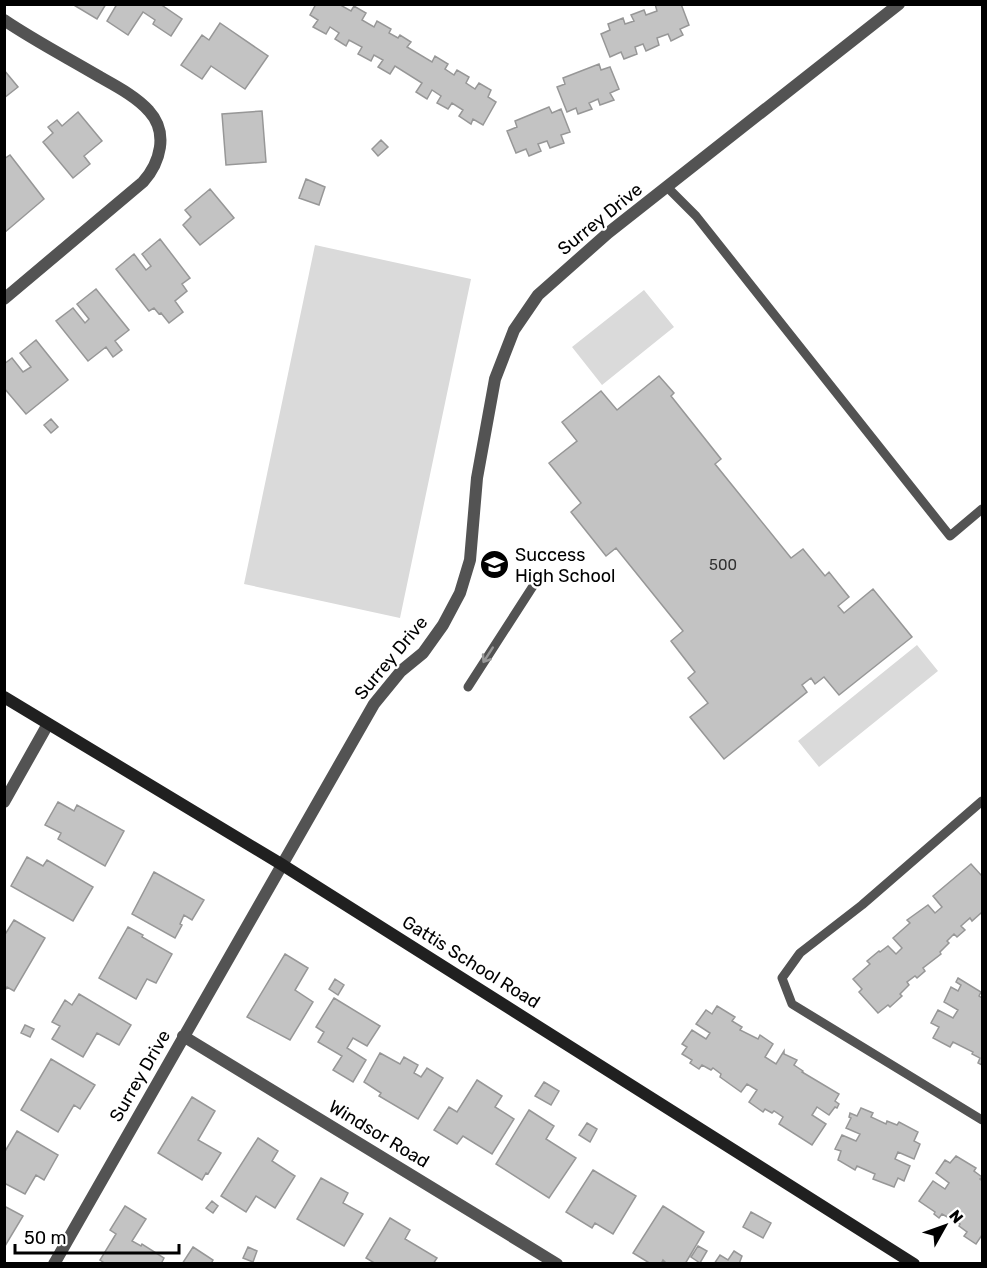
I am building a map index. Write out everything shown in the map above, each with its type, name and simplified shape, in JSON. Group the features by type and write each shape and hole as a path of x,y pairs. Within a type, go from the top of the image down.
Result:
{"main road":[{"name":"Gattis School Road","path":"4,697 281,864 914,1263"}],"street":[{"name":"Surrey Drive","path":"54,1263 374,704 401,671 423,653 443,625 460,593 470,560 477,478 495,379 514,330 538,295 608,233 899,4"},
{"path":"4,20 120,88 142,105 158,125 160,141 159,158 143,182 4,299"},
{"path":"4,802 48,724"},
{"name":"Windsor Road","path":"183,1036 557,1263"}],"lane":[{"path":"667,187 696,216 950,536 982,508"},
{"path":"468,687 535,583"},
{"path":"982,801 862,905 800,952 782,978 792,1004 982,1120"}],"shaded area":[{"path":"315,245 471,279 400,618 244,584"},
{"path":"644,290 674,327 602,385 572,347"},
{"path":"917,645 938,671 819,767 798,741"}],"building":[{"path":"72,4 106,4 97,19"},
{"path":"117,4 160,4 182,19 171,36 153,24 155,20 143,12 128,35 107,21"},
{"path":"316,4 343,4 342,6 351,11 354,6 366,13 362,20 374,27 377,21 391,29 389,33 398,38 400,35 411,42 407,47 432,62 435,56 448,64 445,69 454,75 457,70 469,77 466,83 475,89 479,83 491,90 488,97 496,102 483,125 473,119 471,124 459,116 463,110 452,103 448,109 437,103 441,96 432,90 427,99 416,92 422,83 395,66 390,74 378,67 383,60 374,55 371,61 358,54 362,47 349,40 346,46 335,39 339,33 330,27 326,34 313,27 318,20 310,15"},
{"path":"655,4 681,4 689,25 680,29 683,35 671,41 668,34 657,38 659,45 646,51 643,44 635,47 637,54 624,59 621,52 610,57 601,34 610,30 608,24 623,18 625,24 634,21 631,15 644,10 646,15 657,11"},
{"path":"220,23 268,56 245,89 211,66 202,79 181,65 202,35 209,40"},
{"path":"599,64 601,70 610,67 619,89 610,93 614,100 600,105 598,99 589,103 592,109 578,114 576,108 567,112 557,87 565,84 563,78"},
{"path":"4,70 18,87 4,98"},
{"path":"549,107 552,113 561,109 570,132 561,135 564,143 550,148 547,141 538,144 541,151 529,156 526,149 516,153 507,131 517,127 515,121"},
{"path":"262,111 266,162 226,165 222,114"},
{"path":"78,112 102,141 84,156 90,164 73,178 43,142 53,133 48,127 57,120 62,126"},
{"path":"381,140 388,147 378,156 372,149"},
{"path":"10,155 44,199 4,233 4,159"},
{"path":"306,179 325,187 319,205 299,198"},
{"path":"210,189 234,218 200,245 183,225 191,217 185,210"},
{"path":"160,239 190,278 182,284 187,291 175,301 183,312 169,323 154,308 149,311 116,269 134,254 146,270 151,266 142,254"},
{"path":"96,289 129,330 115,341 122,350 113,357 106,347 88,361 56,321 73,308 85,323 89,319 77,304"},
{"path":"36,340 68,380 26,414 4,388 4,364 12,358 23,372 31,367 20,353"},
{"path":"659,376 674,393 671,396 721,459 715,464 791,558 803,549 825,576 829,572 849,597 838,606 844,613 873,589 912,637 839,695 824,677 815,684 811,678 802,685 807,692 724,759 690,717 708,703 688,678 695,672 671,641 683,631 616,548 606,556 571,512 581,503 549,463 577,441 562,422 601,391 617,410"},
{"path":"51,419 58,427 51,433 44,425"},
{"path":"58,802 74,811 77,805 124,831 105,866 58,839 61,833 45,825"},
{"path":"27,857 43,866 47,860 93,887 73,921 11,886"},
{"path":"971,864 982,874 982,915 981,913 972,921 970,918 961,926 965,930 957,937 954,934 947,941 949,943 940,952 941,954 923,968 925,971 917,978 915,976 907,982 909,985 900,994 902,996 890,1007 888,1005 878,1013 859,992 862,989 853,979 870,964 867,961 879,951 888,946 896,954 902,948 893,938 910,923 907,920 928,905 935,913 942,907 933,896"},
{"path":"154,872 204,900 192,920 184,915 175,938 132,914"},
{"path":"14,920 45,938 14,991 7,987 4,992 4,936"},
{"path":"128,927 172,954 156,983 147,979 136,999 99,978"},
{"path":"285,954 308,968 295,990 313,1002 290,1040 247,1017"},
{"path":"958,978 981,992 979,996 982,998 982,1065 978,1063 980,1058 972,1054 973,1052 953,1042 950,1047 933,1038 939,1027 931,1023 938,1010 953,1018 958,1010 944,1002 951,987 958,991 961,985 956,982"},
{"path":"335,979 344,985 338,995 329,989"},
{"path":"79,994 131,1025 119,1045 97,1033 83,1057 52,1039 60,1026 52,1022 65,1000 72,1005"},
{"path":"334,998 380,1026 367,1046 353,1038 347,1048 366,1060 353,1082 333,1070 342,1056 318,1042 324,1032 316,1027"},
{"path":"717,1006 735,1017 732,1021 742,1027 740,1030 758,1039 760,1035 773,1044 765,1057 776,1064 784,1051 784,1054 797,1060 794,1065 802,1072 839,1094 835,1101 839,1104 829,1115 817,1107 812,1115 826,1124 812,1145 779,1124 783,1117 774,1111 772,1113 765,1109 763,1112 749,1102 757,1090 747,1084 741,1092 720,1077 721,1074 713,1068 711,1070 702,1065 699,1069 690,1063 692,1060 682,1054 687,1047 682,1044 692,1030 706,1039 710,1033 696,1024 706,1010 712,1014"},
{"path":"25,1025 34,1029 30,1037 21,1033"},
{"path":"380,1053 400,1064 404,1057 418,1065 414,1073 421,1077 427,1068 443,1078 418,1119 379,1096 381,1093 364,1082"},
{"path":"51,1059 95,1085 80,1109 74,1105 58,1132 21,1110"},
{"path":"477,1080 502,1096 495,1107 514,1119 492,1154 463,1136 457,1144 434,1130 449,1107 457,1112"},
{"path":"544,1082 559,1091 551,1105 535,1096"},
{"path":"192,1097 215,1111 198,1140 221,1153 202,1180 158,1153"},
{"path":"861,1108 873,1113 871,1117 886,1124 887,1121 897,1125 899,1122 918,1132 914,1141 920,1144 914,1159 898,1152 895,1159 910,1166 904,1181 898,1178 894,1187 873,1179 875,1174 857,1166 855,1170 838,1160 841,1151 835,1149 842,1135 856,1141 860,1134 846,1128 851,1118 850,1113 857,1116"},
{"path":"529,1110 554,1126 546,1139 576,1158 549,1198 496,1164"},
{"path":"587,1123 597,1129 590,1142 579,1135"},
{"path":"17,1131 58,1155 44,1180 36,1175 25,1194 4,1183 4,1153"},
{"path":"258,1138 278,1151 272,1161 295,1176 275,1208 256,1196 246,1212 221,1196"},
{"path":"956,1156 976,1168 974,1171 982,1177 980,1179 982,1181 982,1235 976,1244 964,1236 967,1232 959,1226 960,1224 942,1214 939,1218 934,1214 935,1212 919,1201 933,1181 945,1189 949,1183 936,1173 945,1160 950,1163"},
{"path":"593,1170 636,1196 613,1234 595,1223 592,1228 566,1212"},
{"path":"321,1178 348,1193 343,1203 363,1214 344,1246 297,1219"},
{"path":"212,1201 218,1206 213,1213 206,1208"},
{"path":"4,1206 23,1216 5,1246 4,1246"},
{"path":"125,1206 146,1219 132,1241 141,1246 142,1244 164,1258 161,1264 106,1264 100,1260 116,1234 110,1230"},
{"path":"663,1206 704,1232 685,1264 667,1264 663,1260 661,1264 651,1264 633,1253"},
{"path":"751,1212 771,1223 763,1238 743,1227"},
{"path":"390,1218 410,1230 405,1239 437,1258 433,1264 376,1264 366,1258"},
{"path":"698,1246 707,1251 700,1263 691,1257"},
{"path":"193,1247 213,1260 211,1264 182,1264"},
{"path":"248,1247 257,1251 253,1262 243,1258"},
{"path":"734,1251 742,1256 739,1264 714,1264 720,1255 728,1260"}],"place":[{"name":"Success High School","path":"494,565"}]}
